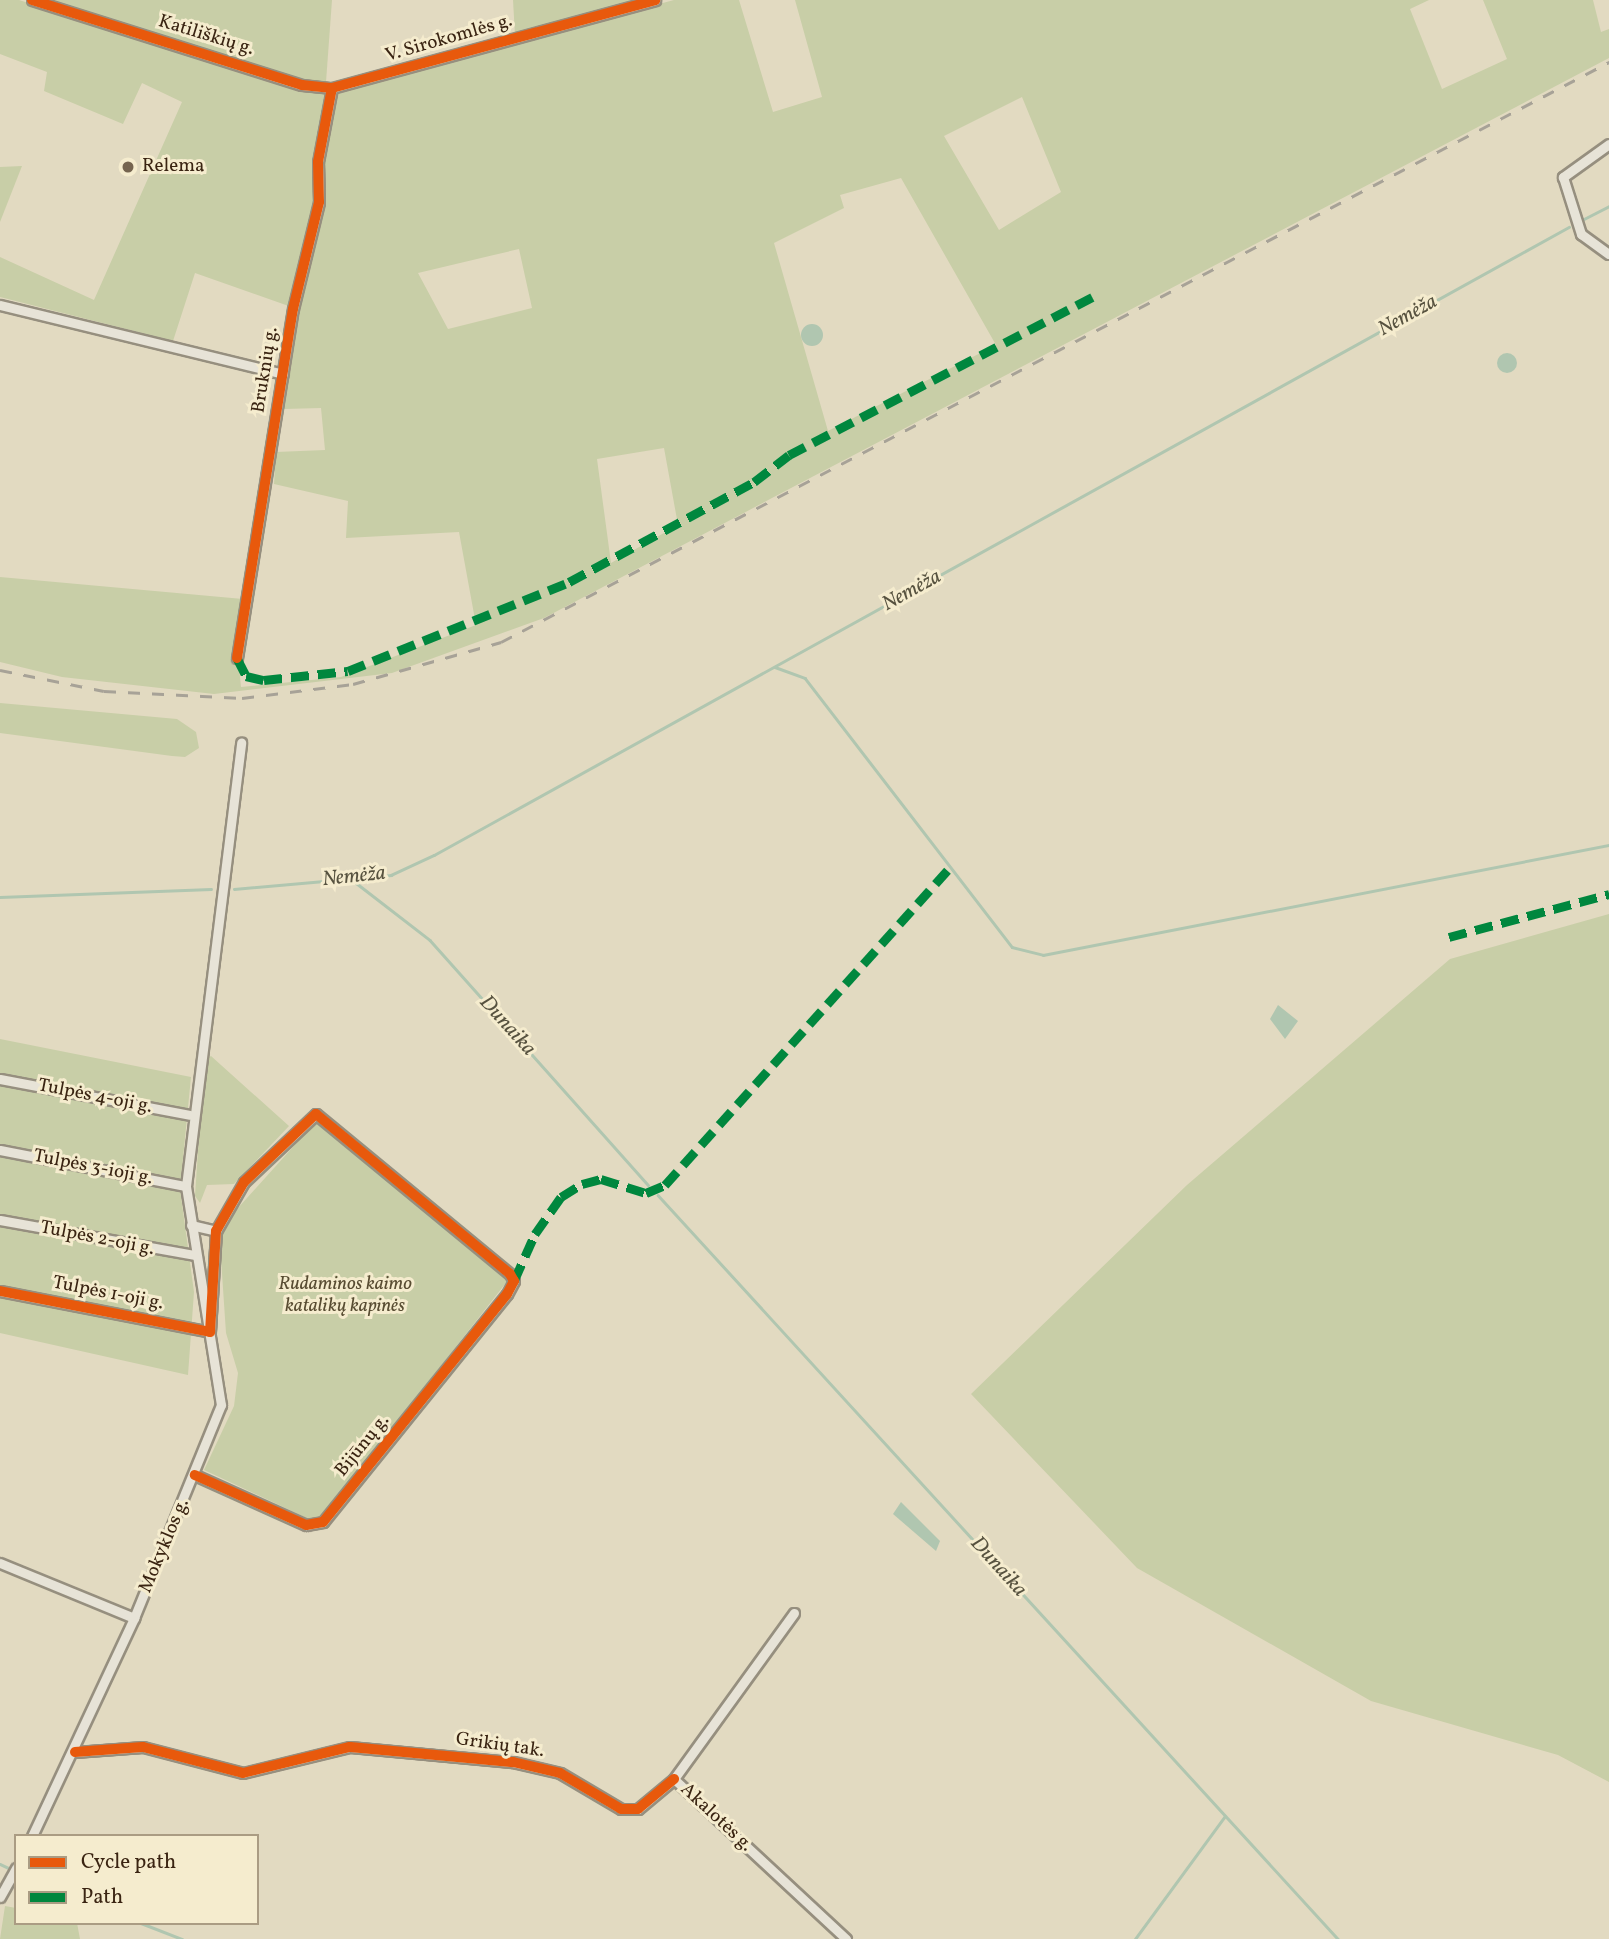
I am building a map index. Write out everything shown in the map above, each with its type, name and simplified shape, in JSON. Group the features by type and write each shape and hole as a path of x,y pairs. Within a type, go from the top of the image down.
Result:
{"street":[{"name":"Katiliškių g.","path":"32,0 302,85 332,88"},
{"name":"V. Sirokomlės g.","path":"332,88 656,0"},
{"name":"Bruknių g.","path":"237,658 283,374 319,202 332,88"},
{"path":"1609,144 1563,177 1581,234 1609,254"},
{"path":"0,305 283,374"},
{"name":"Mokyklos g.","path":"33,1834 75,1752 134,1618 195,1475 221,1405 210,1332 194,1255 186,1186 190,1115 241,742"},
{"name":"Tulpės 4-oji g.","path":"0,1079 190,1115"},
{"name":"Bijūnų g.","path":"195,1475 306,1525 323,1522 514,1281 321,1114 294,1128 244,1182 216,1231"},
{"name":"Tulpės 3-ioji g.","path":"0,1150 186,1186"},
{"name":"Tulpės 2-oji g.","path":"0,1220 194,1255"},
{"path":"191,1225 216,1231 210,1332"},
{"name":"Tulpės 1-oji g.","path":"0,1291 210,1332"},
{"path":"0,1563 134,1618"},
{"name":"Akalotės g.","path":"794,1613 674,1779 846,1939"},
{"name":"Grikių tak.","path":"75,1752 143,1747 243,1773 350,1747 426,1754 560,1773 621,1810 638,1809 674,1779"},
{"path":"0,1897 14,1871"}],"green space":[{"path":"0,0 19,0 262,77 338,90 674,0 739,0 773,112 822,97 795,0 1429,0 1410,9 1442,89 1507,59 1483,0 1593,0 1601,32 1609,29 1609,58 544,618 392,673 214,694 62,677 0,662 0,577 243,599 237,647 241,687 341,677 476,625 459,532 346,538 348,501 274,484 276,452 325,450 321,408 284,409 300,310 195,273 173,341 0,297 0,257 94,300 182,102 142,83 123,124 44,91 47,72 0,54","holes":["1022,97 1061,192 999,230 944,136","901,178 996,345 828,431 774,243 844,208 840,195","519,249 532,308 448,329 418,273","664,448 678,525 611,563 597,459"]},
{"path":"44,0 332,0 326,82 304,80"},
{"path":"513,0 641,0 515,35"},
{"path":"22,166 0,222 0,167"},
{"path":"0,703 177,719 196,732 199,748 185,757 0,733"},
{"path":"1609,914 1609,1782 1558,1755 1371,1701 1137,1568 971,1394 1187,1185 1450,959"},
{"path":"0,1039 191,1077 180,1189 194,1292 188,1375 0,1333"},
{"path":"211,1056 289,1126 234,1184 207,1185 200,1203 195,1196 204,1060"},
{"name":"Rudaminos kaimo katalikų kapinės","path":"320,1117 509,1279 324,1515 311,1520 204,1470 234,1406 238,1373 226,1333 219,1229"},
{"path":"5,1906 14,1908 14,1925 77,1925 80,1939 0,1939"}],"shaded area":[{"path":"812,324 820,327 823,335 820,343 812,346 804,343 801,335 804,327"},
{"path":"1503,353 1511,353 1517,363 1511,373 1503,373 1497,367 1497,359"},
{"path":"1278,1005 1298,1021 1285,1039 1270,1019"},
{"path":"901,1502 940,1541 936,1551 893,1514"}],"waterway":[{"name":"Nemėža","path":"1582,220 1609,206"},
{"name":"Nemėža","path":"234,889 391,875 434,855 1569,227"},
{"path":"775,667 805,678 1012,947 1043,955 1609,845"},
{"name":"Dunaika","path":"355,882 430,940 648,1185"},
{"name":"Nemėža","path":"0,897 211,889"},
{"name":"Dunaika","path":"658,1195 1338,1939"},
{"path":"1135,1939 1225,1816"},
{"path":"0,1864 13,1870"},
{"path":"146,1925 182,1939"}],"railway":[{"path":"0,670 104,691 242,698 353,684 501,642 1609,62"}],"marked path":[{"path":"237,658 246,676 264,680 348,671 569,582 754,482 789,455 1098,294"},
{"path":"514,1281 535,1234 561,1197 582,1184 601,1179 646,1193 665,1185 948,870"},
{"path":"1449,937 1609,894"}],"cycle path":[{"path":"32,0 302,85 332,88 655,0"},
{"path":"237,658 293,309 319,202 318,162 332,88"},
{"path":"0,1291 210,1332 216,1231 244,1182 316,1114 510,1274 514,1281 507,1294 323,1522 306,1525 195,1475"},
{"path":"75,1752 143,1747 243,1773 350,1747 513,1762 560,1773 621,1809 638,1809 674,1779"}],"place":[{"name":"Relema","path":"128,167"}]}
